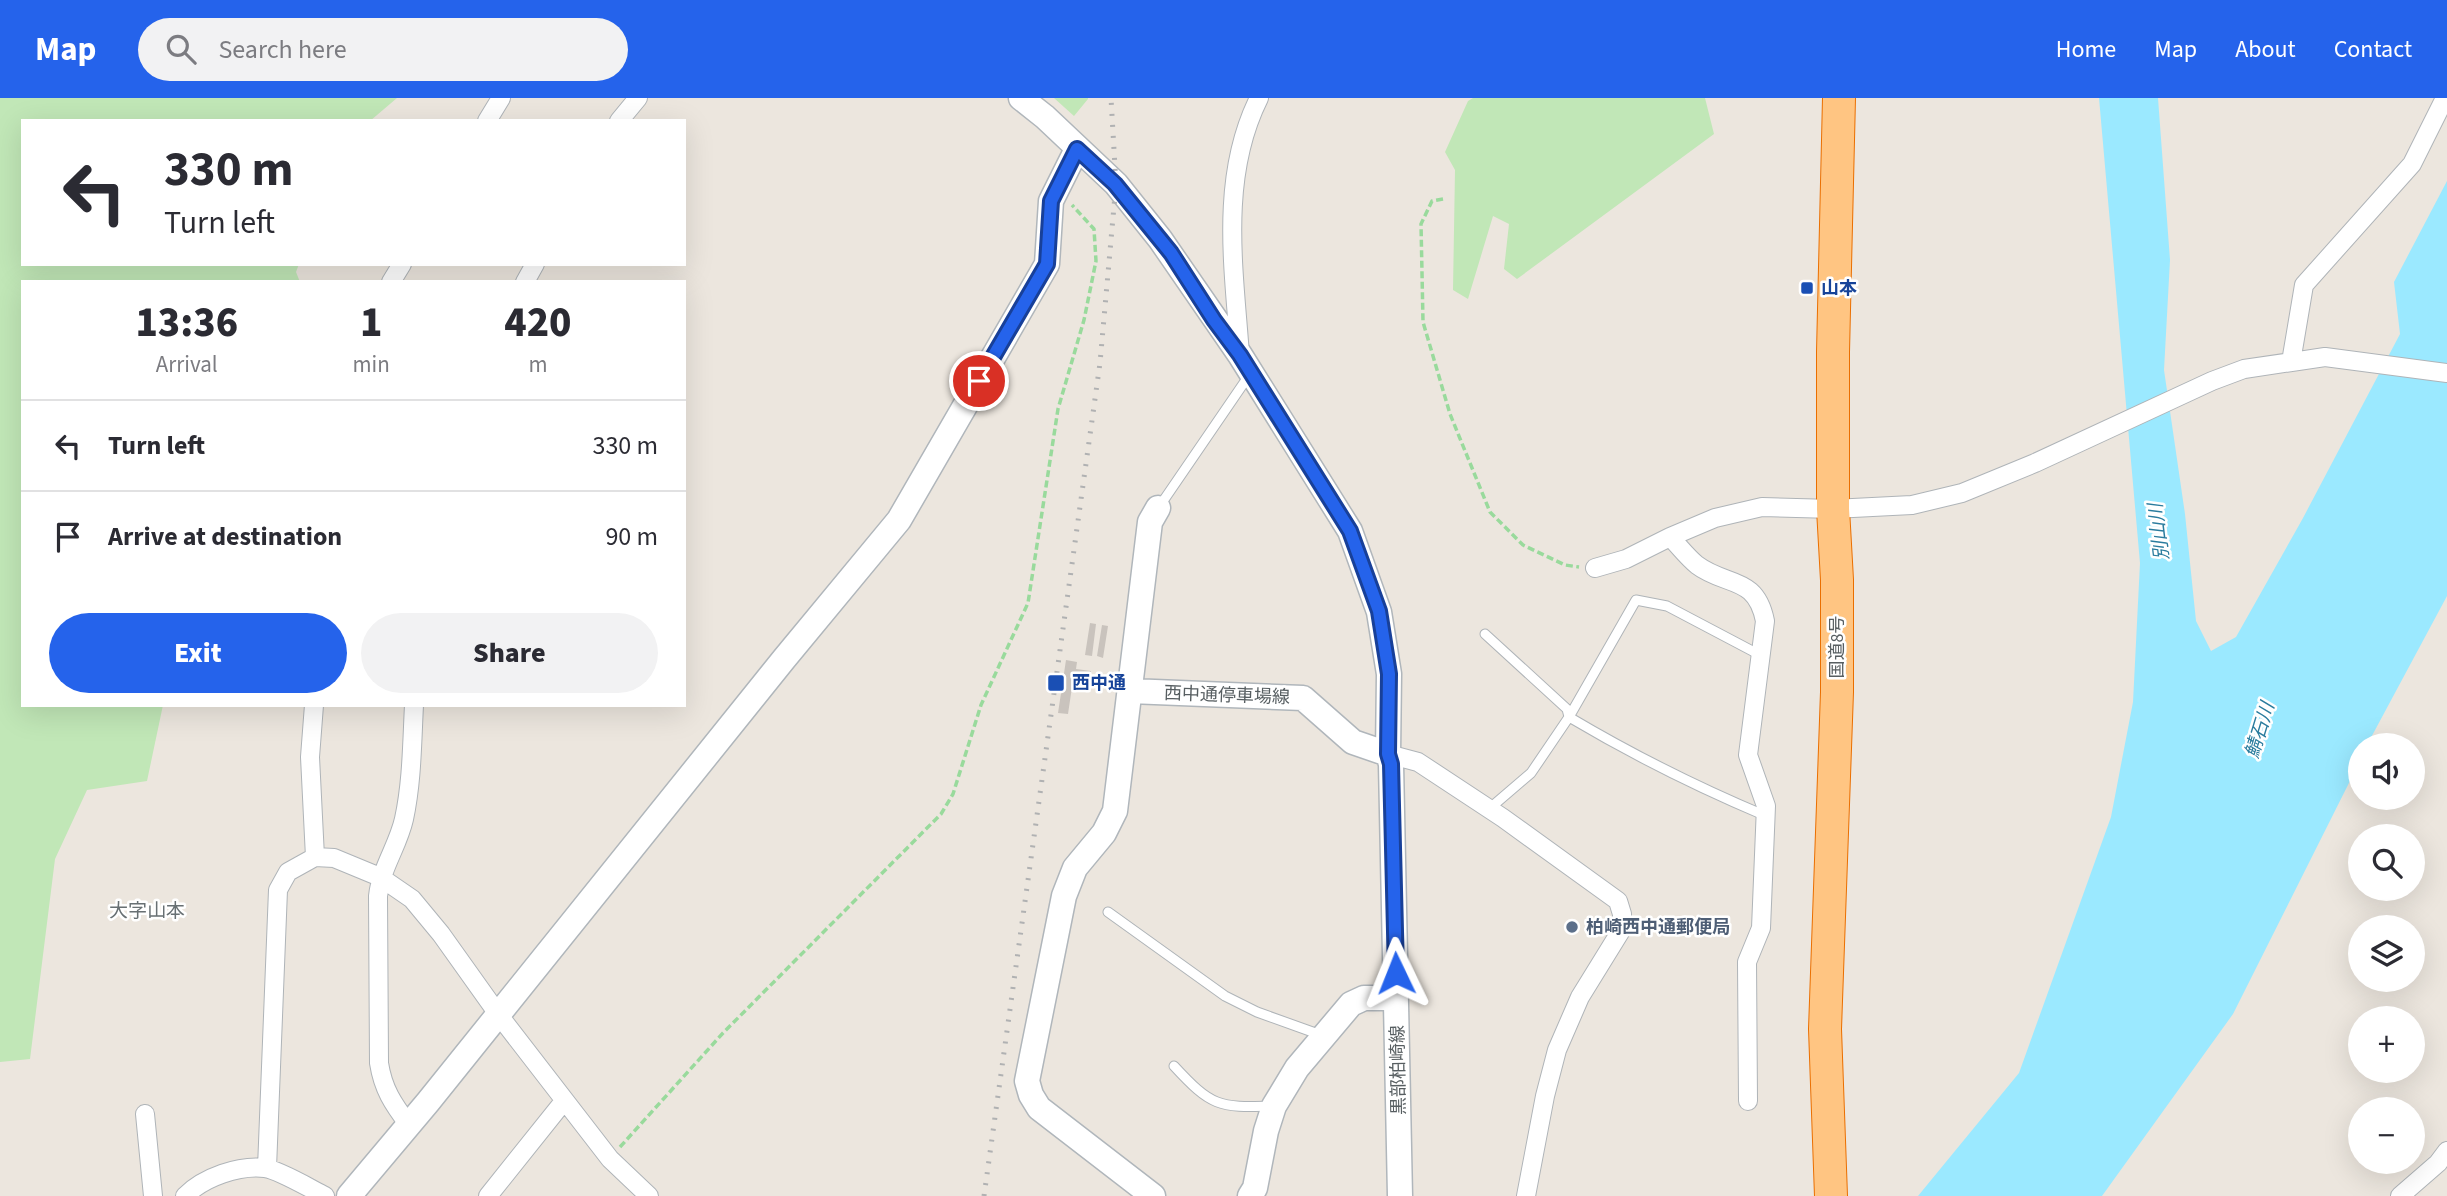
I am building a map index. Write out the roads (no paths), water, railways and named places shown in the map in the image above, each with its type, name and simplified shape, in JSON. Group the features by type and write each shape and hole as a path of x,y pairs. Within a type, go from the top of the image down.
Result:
{"highway":[{"name":"国道8号","path":"1831,1196 1825,1029 1837,692 1833,352 1839,98"}],"street":[{"path":"488,119 501,98"},
{"path":"621,119 638,98"},
{"name":"黒部柏崎線","path":"1021,98 1045,117 1115,184 1160,239 1246,364 1350,531 1373,593 1379,611 1389,674 1388,754 1391,764 1400,1196"},
{"path":"1246,364 1232,244 1233,189 1245,124 1259,98"},
{"path":"2291,362 2304,285 2412,164 2445,98"},
{"path":"349,1196 783,659 899,520 1047,264 1051,201 1077,149"},
{"path":"1595,568 1626,559 1715,518 1762,507 1833,509 1912,505 1962,493 2244,369 2325,357 2447,373"},
{"path":"1153,1196 1039,1108 1027,1081 1064,896 1075,868 1104,834 1115,811 1150,522 1158,508"},
{"path":"1670,537 1698,565 1746,588 1761,602 1765,621 1748,755 1766,806 1761,928 1747,962 1748,1101"},
{"name":"西中通停車場線","path":"1130,691 1303,698 1353,742 1388,754"},
{"path":"314,707 310,757 315,857"},
{"path":"409,1125 390,1101 382,1083 380,877 393,853 404,821 414,707"},
{"path":"1388,754 1418,762 1618,901 1622,914 1622,929 1580,997 1557,1050 1545,1096 1526,1196"},
{"path":"267,1168 278,890 288,873 315,857 334,858 380,877 412,899 610,1159 626,1189 649,1196"},
{"path":"1250,1196 1255,1188 1266,1131 1274,1106 1297,1068 1351,1004 1364,998 1396,998"},
{"path":"488,1196 565,1101"},
{"path":"145,1114 153,1196"},
{"path":"2400,1196 2438,1163 2447,1151"},
{"path":"185,1196 192,1189 230,1170 267,1168 325,1196"}],"lane":[{"path":"1158,508 1246,364"},
{"path":"1489,809 1531,773 1569,717 1636,600 1667,606 1760,655"},
{"path":"1485,634 1567,709 1569,717 1630,753 1706,791 1766,816"},
{"path":"1108,912 1225,996 1257,1012 1323,1035"},
{"path":"1174,1066 1208,1100 1231,1106 1274,1106"}],"water":[{"path":"2099,98 2158,98 2170,260 2164,370 2185,514 2196,621 2211,651 2236,637 2303,518 2400,334 2394,282 2447,181 2447,596 2373,733 2348,733 2348,785 2233,1014 2102,1196 1918,1196 2019,1073 2111,817 2133,702 2140,563"}],"railway":[{"path":"984,1196 1100,363 1116,184 1111,98"}],"place":[{"name":"山本","path":"1807,288"},
{"name":"西中通","path":"1056,683"},
{"name":"柏崎西中通郵便局","path":"1572,927"}],"district":[{"name":"大字山本","path":"147,910"}],"water label":[{"name":"別山川","path":"2158,532"},
{"name":"鯖石川","path":"2259,730"}]}
